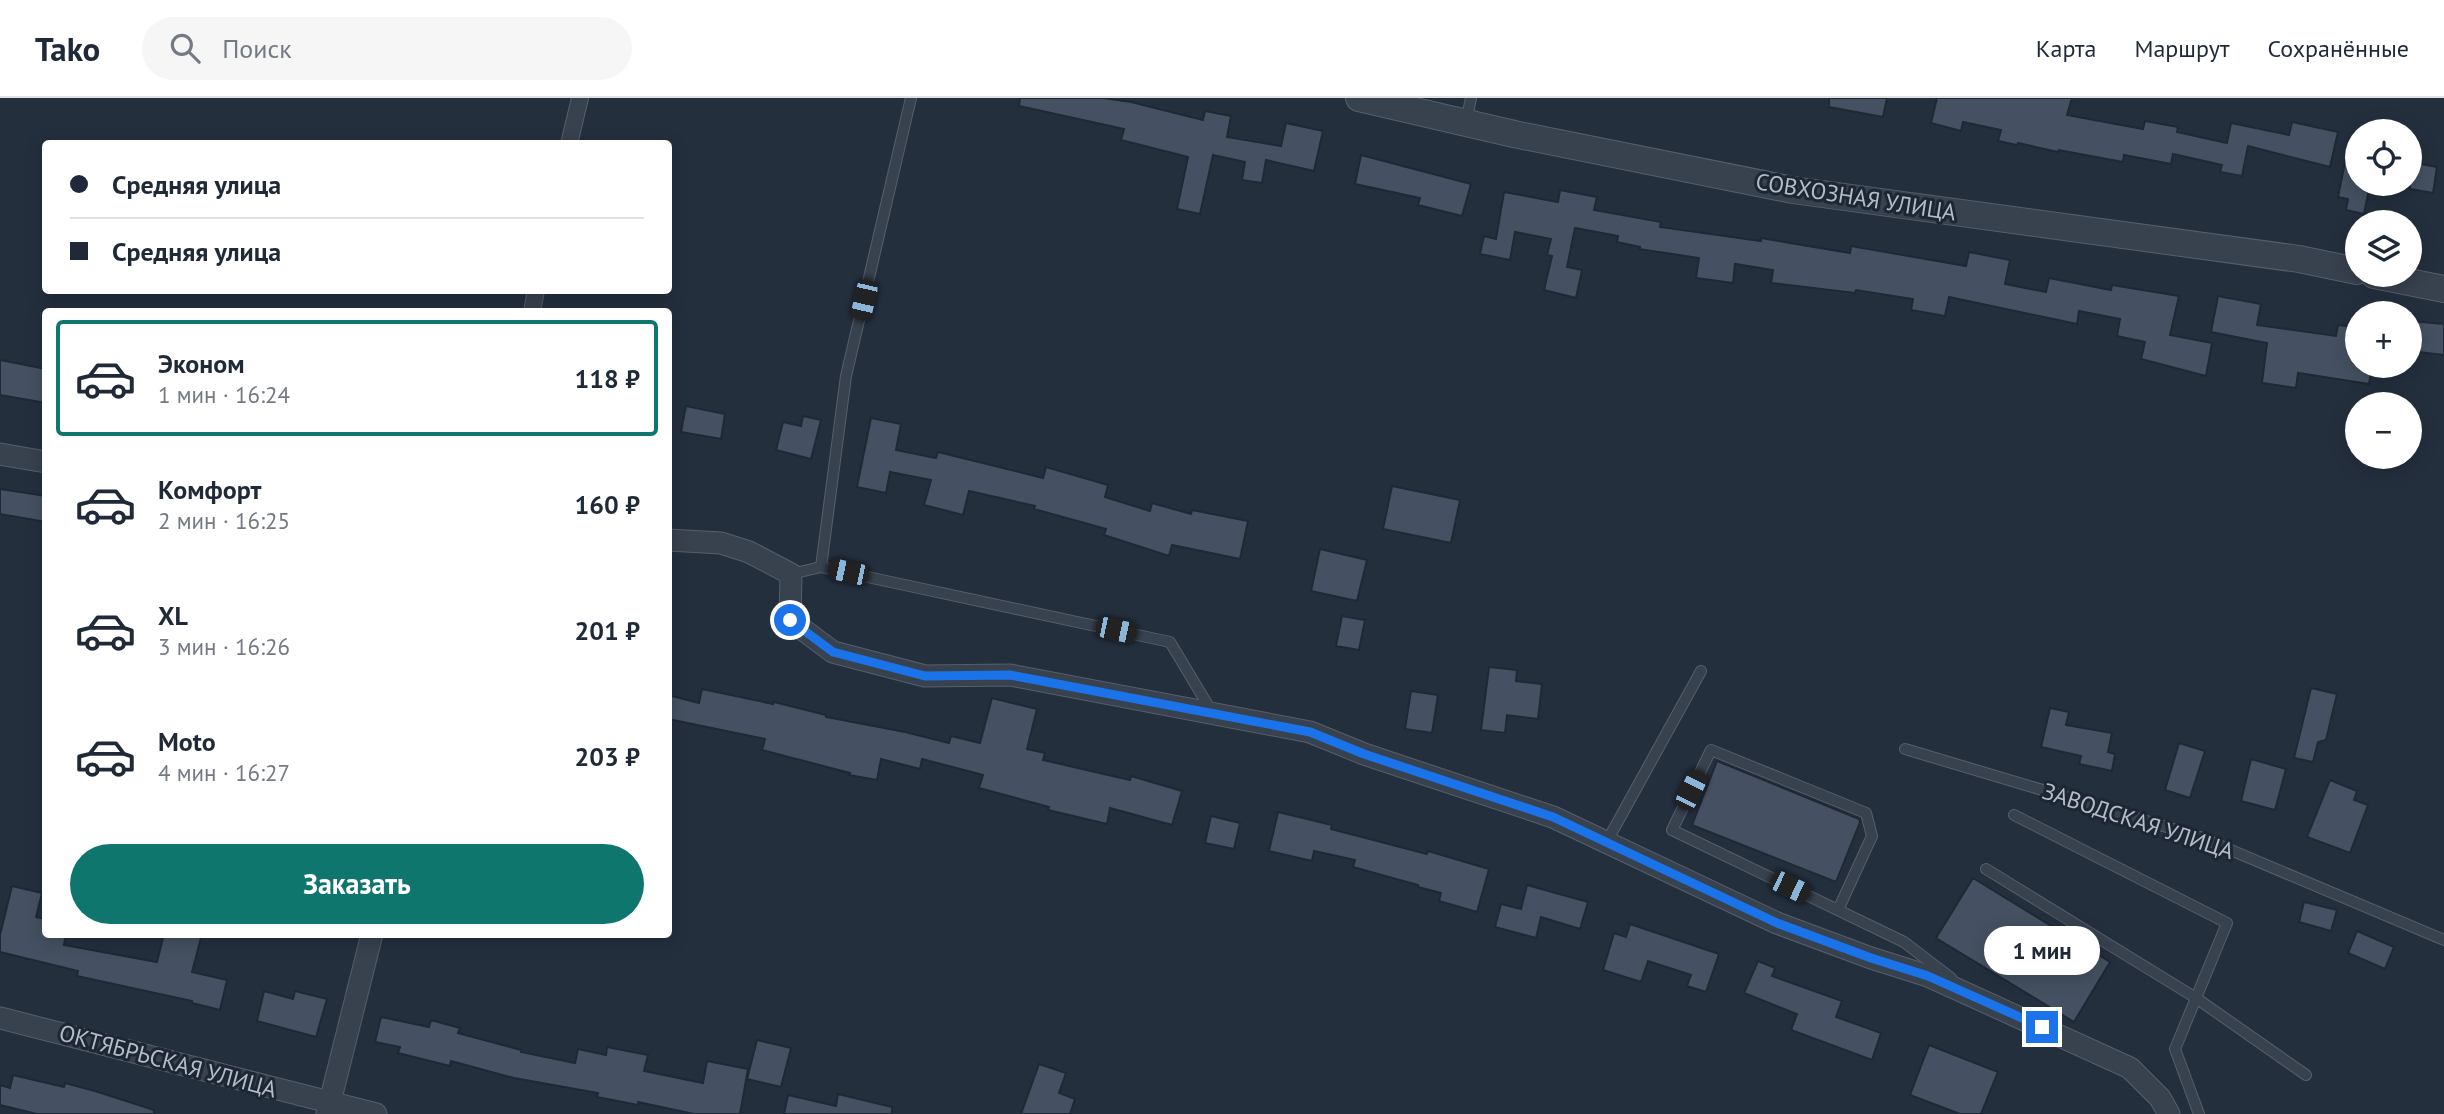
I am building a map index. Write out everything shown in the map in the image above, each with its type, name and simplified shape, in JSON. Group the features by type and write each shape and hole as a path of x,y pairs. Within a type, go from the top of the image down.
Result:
{"street":[{"path":"570,140 580,98"},
{"name":"СОВХОЗНАЯ УЛИЦА","path":"1359,98 1468,110 1793,190 2299,260 2345,269"},
{"path":"2422,285 2444,289"},
{"path":"0,454 42,461"},
{"path":"672,540 721,543 749,552 791,574 790,620 833,652 925,676 1010,675 1310,732 1364,754 1553,817 1777,923 1928,976 2130,1068 2160,1098 2169,1114"},
{"path":"329,1109 371,938"},
{"name":"ОКТЯБРЬСКАЯ УЛИЦА","path":"0,1018 329,1109 376,1114"}],"lane":[{"path":"821,567 846,376 911,98"},
{"path":"791,574 821,567 1170,642 1213,714"},
{"path":"1606,843 1701,671"},
{"name":"ЗАВОДСКАЯ УЛИЦА","path":"1905,749 2200,837 2444,940"},
{"path":"1838,910 1872,836 1867,813 1711,750 1672,830 1904,942 1976,997"},
{"path":"2014,815 2227,923 2175,1049 2199,1114"},
{"path":"1986,869 2196,998 2306,1075"}],"building":[{"path":"1020,98 1103,98 1131,102 1203,120 1205,111 1231,116 1227,137 1281,146 1286,123 1323,131 1314,171 1266,160 1262,183 1242,180 1245,162 1213,155 1200,214 1177,209 1188,157 1121,140 1124,129 1019,106"},
{"path":"1829,98 1887,98 1883,117 1829,107"},
{"path":"1937,98 2072,98 2067,115 2143,129 2145,121 2178,127 2177,132 2227,143 2231,123 2289,135 2292,122 2338,132 2330,167 2248,146 2242,176 2220,172 2222,165 2173,154 2171,164 2124,155 2123,162 1998,141 2001,130 1963,122 1961,131 1931,123"},
{"path":"1361,155 1471,184 1462,216 1418,205 1420,198 1355,184"},
{"path":"2345,162 2345,196 2368,196 2365,210 2346,210 2348,199 2338,197"},
{"path":"2422,164 2437,167 2433,193 2422,191"},
{"path":"1560,190 1597,197 1594,210 1661,222 1660,227 1761,241 1761,238 1850,253 1851,246 1966,266 1969,252 2010,260 2005,284 2046,292 2049,278 2111,290 2112,285 2179,296 2170,335 2212,343 2206,376 2141,359 2145,342 2117,336 2120,319 2079,311 2077,324 1949,297 1945,316 1911,310 1913,299 1856,290 1855,293 1771,283 1773,270 1735,264 1733,283 1696,278 1699,258 1639,249 1640,247 1617,242 1618,236 1575,228 1567,267 1582,270 1576,298 1544,290 1552,256 1547,255 1551,239 1515,232 1510,260 1480,254 1484,236 1496,239 1504,192 1558,202"},
{"path":"2218,296 2261,304 2257,325 2336,336 2338,325 2345,326 2345,378 2370,378 2369,384 2298,373 2296,388 2262,383 2267,343 2211,332"},
{"path":"2422,322 2444,324 2444,355 2422,352"},
{"path":"0,360 42,368 42,402 0,395"},
{"path":"686,406 725,414 721,439 681,432"},
{"path":"803,416 821,420 811,459 776,450 783,422 801,426"},
{"path":"871,418 901,424 896,450 936,458 938,452 1043,478 1046,467 1108,485 1105,497 1150,511 1152,503 1191,514 1192,510 1248,521 1240,559 1172,545 1169,556 1104,535 1106,529 1034,509 1035,506 969,491 963,515 924,505 931,480 890,472 886,493 857,487"},
{"path":"1392,486 1460,500 1451,543 1383,529"},
{"path":"0,489 42,495 42,521 0,514"},
{"path":"1320,549 1367,560 1357,601 1311,591"},
{"path":"1342,616 1365,620 1359,650 1336,646"},
{"path":"1489,667 1517,670 1516,681 1542,684 1538,719 1507,715 1505,733 1481,730"},
{"path":"2311,688 2337,694 2326,740 2318,742 2313,762 2294,758"},
{"path":"702,689 773,704 774,702 826,717 949,743 951,736 980,743 992,698 1037,709 1027,749 1045,753 1043,760 1130,780 1131,776 1182,791 1172,825 1110,808 1107,824 1048,810 1049,807 979,788 983,775 922,759 920,769 881,759 877,780 849,775 850,773 762,750 765,739 672,720 672,696 699,703"},
{"path":"1411,691 1438,695 1432,733 1405,729"},
{"path":"2050,708 2069,712 2066,725 2112,733 2108,752 2115,754 2112,771 2079,764 2081,756 2041,747"},
{"path":"2179,743 2205,751 2190,798 2165,790"},
{"path":"2251,759 2286,769 2275,810 2241,801"},
{"path":"1717,761 1859,819 1836,882 1692,825"},
{"path":"2330,780 2357,791 2354,800 2368,805 2350,853 2307,837"},
{"path":"1278,812 1332,825 1331,829 1427,854 1428,851 1489,869 1477,912 1439,901 1441,893 1353,867 1355,860 1314,851 1312,861 1269,851"},
{"path":"1211,816 1240,823 1234,849 1205,843"},
{"path":"1973,878 2110,962 2074,1022 1936,938"},
{"path":"1527,885 1588,902 1580,929 1541,917 1536,938 1495,927 1501,904 1521,909"},
{"path":"12,886 42,893 36,917 42,918 42,938 65,938 64,945 157,962 163,938 201,938 192,972 227,980 220,1010 192,1001 77,976 78,971 0,952 0,935"},
{"path":"2304,902 2337,910 2331,931 2299,922"},
{"path":"1630,924 1719,954 1706,992 1687,986 1691,975 1648,961 1641,982 1603,970 1614,933 1626,937"},
{"path":"2357,931 2394,947 2385,969 2348,953"},
{"path":"1758,961 1775,968 1772,976 1842,1001 1836,1017 1881,1033 1872,1060 1791,1030 1797,1014 1744,993"},
{"path":"264,991 293,999 295,991 327,999 316,1037 257,1021"},
{"path":"381,1017 429,1027 431,1020 460,1028 458,1033 521,1052 575,1063 578,1049 606,1055 607,1047 648,1055 644,1071 703,1083 707,1061 748,1069 740,1114 694,1114 638,1102 638,1105 597,1097 598,1093 514,1078 451,1061 450,1066 398,1053 400,1047 375,1042"},
{"path":"757,1040 791,1048 781,1087 747,1079"},
{"path":"1929,1045 1998,1072 1981,1114 1960,1114 1910,1095"},
{"path":"1039,1064 1066,1073 1059,1093 1075,1099 1070,1114 1021,1114"},
{"path":"13,1075 64,1087 65,1083 95,1091 154,1110 154,1114 37,1114 0,1105 0,1085 10,1088"},
{"path":"838,1094 892,1107 892,1114 784,1114 788,1095 836,1106"}],"route":[{"path":"790,620 833,652 925,676 1010,675 1310,732 1364,754 1553,817 1777,923 1928,976 2042,1027"}]}
